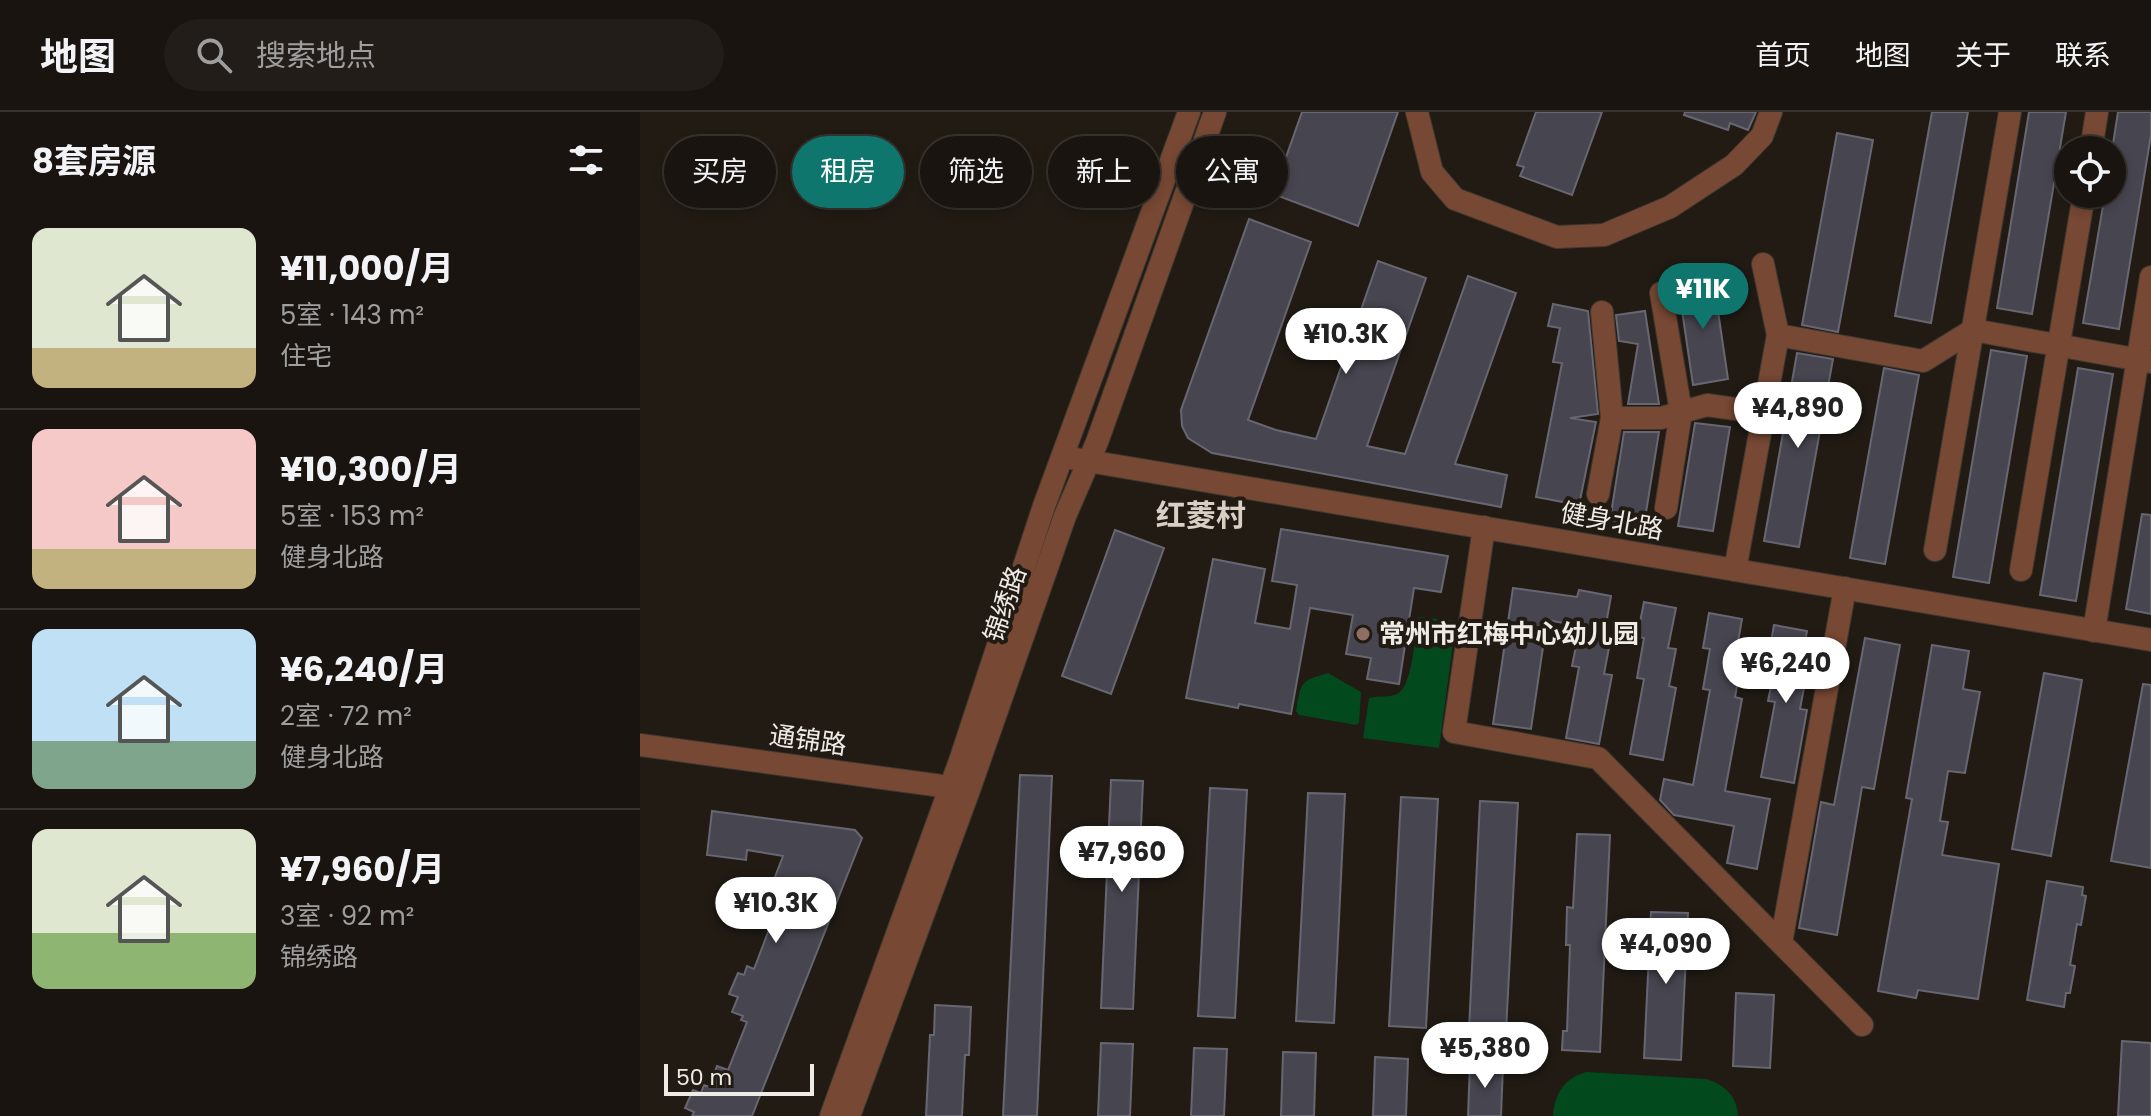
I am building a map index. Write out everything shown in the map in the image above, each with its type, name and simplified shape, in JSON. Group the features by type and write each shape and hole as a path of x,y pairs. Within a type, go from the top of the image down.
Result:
{"street":[{"name":"锦绣路","path":"849,1116 960,789 1004,622 1189,112"},
{"name":"锦绣路","path":"831,1116 1089,461 1215,112"},
{"path":"1417,112 1432,172 1455,199 1557,237 1604,235 1670,207 1734,165 1762,136 1771,112"},
{"path":"1935,550 2010,112"},
{"path":"2093,136 2097,112"},
{"path":"2021,570 2082,208"},
{"path":"1735,570 1778,335 1763,264"},
{"path":"2094,631 2145,360 2151,277"},
{"path":"1661,293 1681,412 1666,508"},
{"path":"1598,494 1612,418 1602,312"},
{"path":"1778,335 1923,361 1973,330 2145,360"},
{"path":"1612,418 1661,418 1707,405 1764,413"},
{"name":"健身北路","path":"1064,457 2151,640"},
{"path":"1484,527 1454,732 1598,758 1862,1025"},
{"path":"1781,943 1845,588"},
{"name":"通锦路","path":"640,745 960,789"}],"green space":[{"path":"1418,617 1456,621 1439,748 1363,738 1369,698 1400,692 1408,678"},
{"path":"1328,673 1361,692 1359,723 1356,725 1299,715 1296,711 1303,684"},
{"path":"1579,1074 1706,1079 1728,1092 1735,1102 1738,1116 1553,1116 1562,1088"}],"building":[{"path":"1302,112 1398,112 1358,226 1288,200 1288,152"},
{"path":"1536,112 1602,112 1572,195 1520,176 1524,167 1517,165"},
{"path":"1685,112 1756,112 1748,130 1730,123 1728,130 1684,115"},
{"path":"1932,112 1968,112 1931,323 1895,316"},
{"path":"2029,112 2066,112 2062,136 2054,136 2054,183 2032,314 1997,308"},
{"path":"2118,112 2151,112 2151,135 2119,329 2083,323 2103,208 2126,208 2126,136 2114,136"},
{"path":"1837,133 1873,140 1838,332 1802,325"},
{"path":"1249,219 1311,242 1248,420 1276,430 1316,439 1378,261 1426,278 1367,446 1405,454 1468,276 1516,293 1455,464 1507,475 1501,507 1212,453 1188,438 1182,426 1181,410"},
{"path":"1713,277 1728,379 1693,385 1678,283"},
{"path":"1553,304 1588,311 1598,414 1570,418 1596,422 1579,505 1536,497 1562,363 1553,362 1560,328 1548,326"},
{"path":"1645,311 1659,404 1628,404 1638,344 1619,341 1616,315"},
{"path":"1991,350 2027,356 1989,583 1953,577"},
{"path":"1797,353 1833,359 1799,547 1764,541"},
{"path":"1884,368 1919,375 1885,564 1850,558"},
{"path":"2078,368 2113,374 2076,601 2040,595"},
{"path":"1695,423 1730,427 1713,531 1678,526"},
{"path":"1624,432 1659,432 1644,525 1610,520"},
{"path":"2142,514 2151,515 2151,614 2126,609"},
{"path":"1281,529 1448,556 1441,592 1414,588 1399,684 1367,679 1371,658 1346,654 1353,615 1310,608 1291,714 1186,698 1213,559 1265,569 1255,623 1290,629 1297,585 1272,581"},
{"path":"1115,530 1164,548 1111,694 1062,676"},
{"path":"1513,588 1577,597 1579,590 1611,596 1604,636 1611,637 1604,674 1612,675 1599,744 1566,738 1579,667 1572,666 1580,626 1547,620 1531,729 1493,724"},
{"path":"1644,602 1676,608 1668,648 1676,649 1669,686 1676,688 1663,760 1630,754 1644,679 1637,678 1644,638 1637,637"},
{"path":"1709,613 1742,619 1735,659 1742,660 1735,697 1742,699 1725,791 1770,799 1757,869 1727,863 1734,826 1674,815 1660,800 1664,779 1693,785 1710,690 1703,689 1710,649 1703,648"},
{"path":"1774,625 1807,631 1800,670 1807,672 1800,709 1807,710 1794,783 1761,777 1775,702 1768,701 1776,661 1768,659"},
{"path":"1865,638 1900,645 1874,789 1862,787 1837,935 1799,928 1821,802 1834,805"},
{"path":"1932,645 1969,651 1963,689 1980,692 1965,773 1948,771 1940,821 1948,822 1942,855 1999,864 1978,999 1918,990 1916,998 1878,991 1912,799 1906,798"},
{"path":"2044,673 2082,680 2051,856 2012,849"},
{"path":"2143,684 2151,685 2151,868 2111,861"},
{"path":"1020,775 1052,776 1037,1116 1003,1116"},
{"path":"1111,780 1143,781 1133,1009 1101,1008"},
{"path":"1210,788 1247,790 1235,1018 1198,1016"},
{"path":"1308,793 1345,794 1334,1023 1296,1021"},
{"path":"1401,797 1438,799 1426,1028 1389,1026"},
{"path":"1480,801 1518,803 1506,1031 1469,1030"},
{"path":"712,811 855,830 862,838 752,1116 692,1116 694,1112 685,1108 693,1090 701,1093 704,1085 709,1087 717,1066 728,1070 747,1022 741,1020 743,1016 732,1012 738,997 729,994 738,973 744,975 747,966 754,969 781,898 775,896 778,887 772,885 783,856 747,850 746,860 707,855"},
{"path":"1577,834 1610,835 1600,1052 1562,1050 1563,1031 1567,1031 1570,945 1566,945 1567,907 1573,908"},
{"path":"2047,881 2083,887 2082,895 2086,896 2081,925 2077,924 2070,965 2075,966 2064,1007 2027,1000"},
{"path":"1651,912 1688,913 1681,1060 1644,1058"},
{"path":"1736,993 1774,995 1770,1068 1733,1066"},
{"path":"935,1005 971,1007 962,1116 926,1116 930,1035 934,1035"},
{"path":"2122,1041 2151,1043 2151,1116 2118,1116"},
{"path":"1101,1043 1133,1044 1130,1116 1098,1116"},
{"path":"1194,1048 1227,1049 1224,1116 1191,1116"},
{"path":"1283,1052 1316,1053 1314,1116 1281,1116"},
{"path":"1375,1057 1408,1059 1406,1116 1373,1116"},
{"path":"1470,1064 1503,1065 1501,1116 1468,1116"}],"place":[{"name":"常州市红梅中心幼儿园","path":"1363,634"}],"district":[{"name":"红菱村","path":"1201,515"}]}
